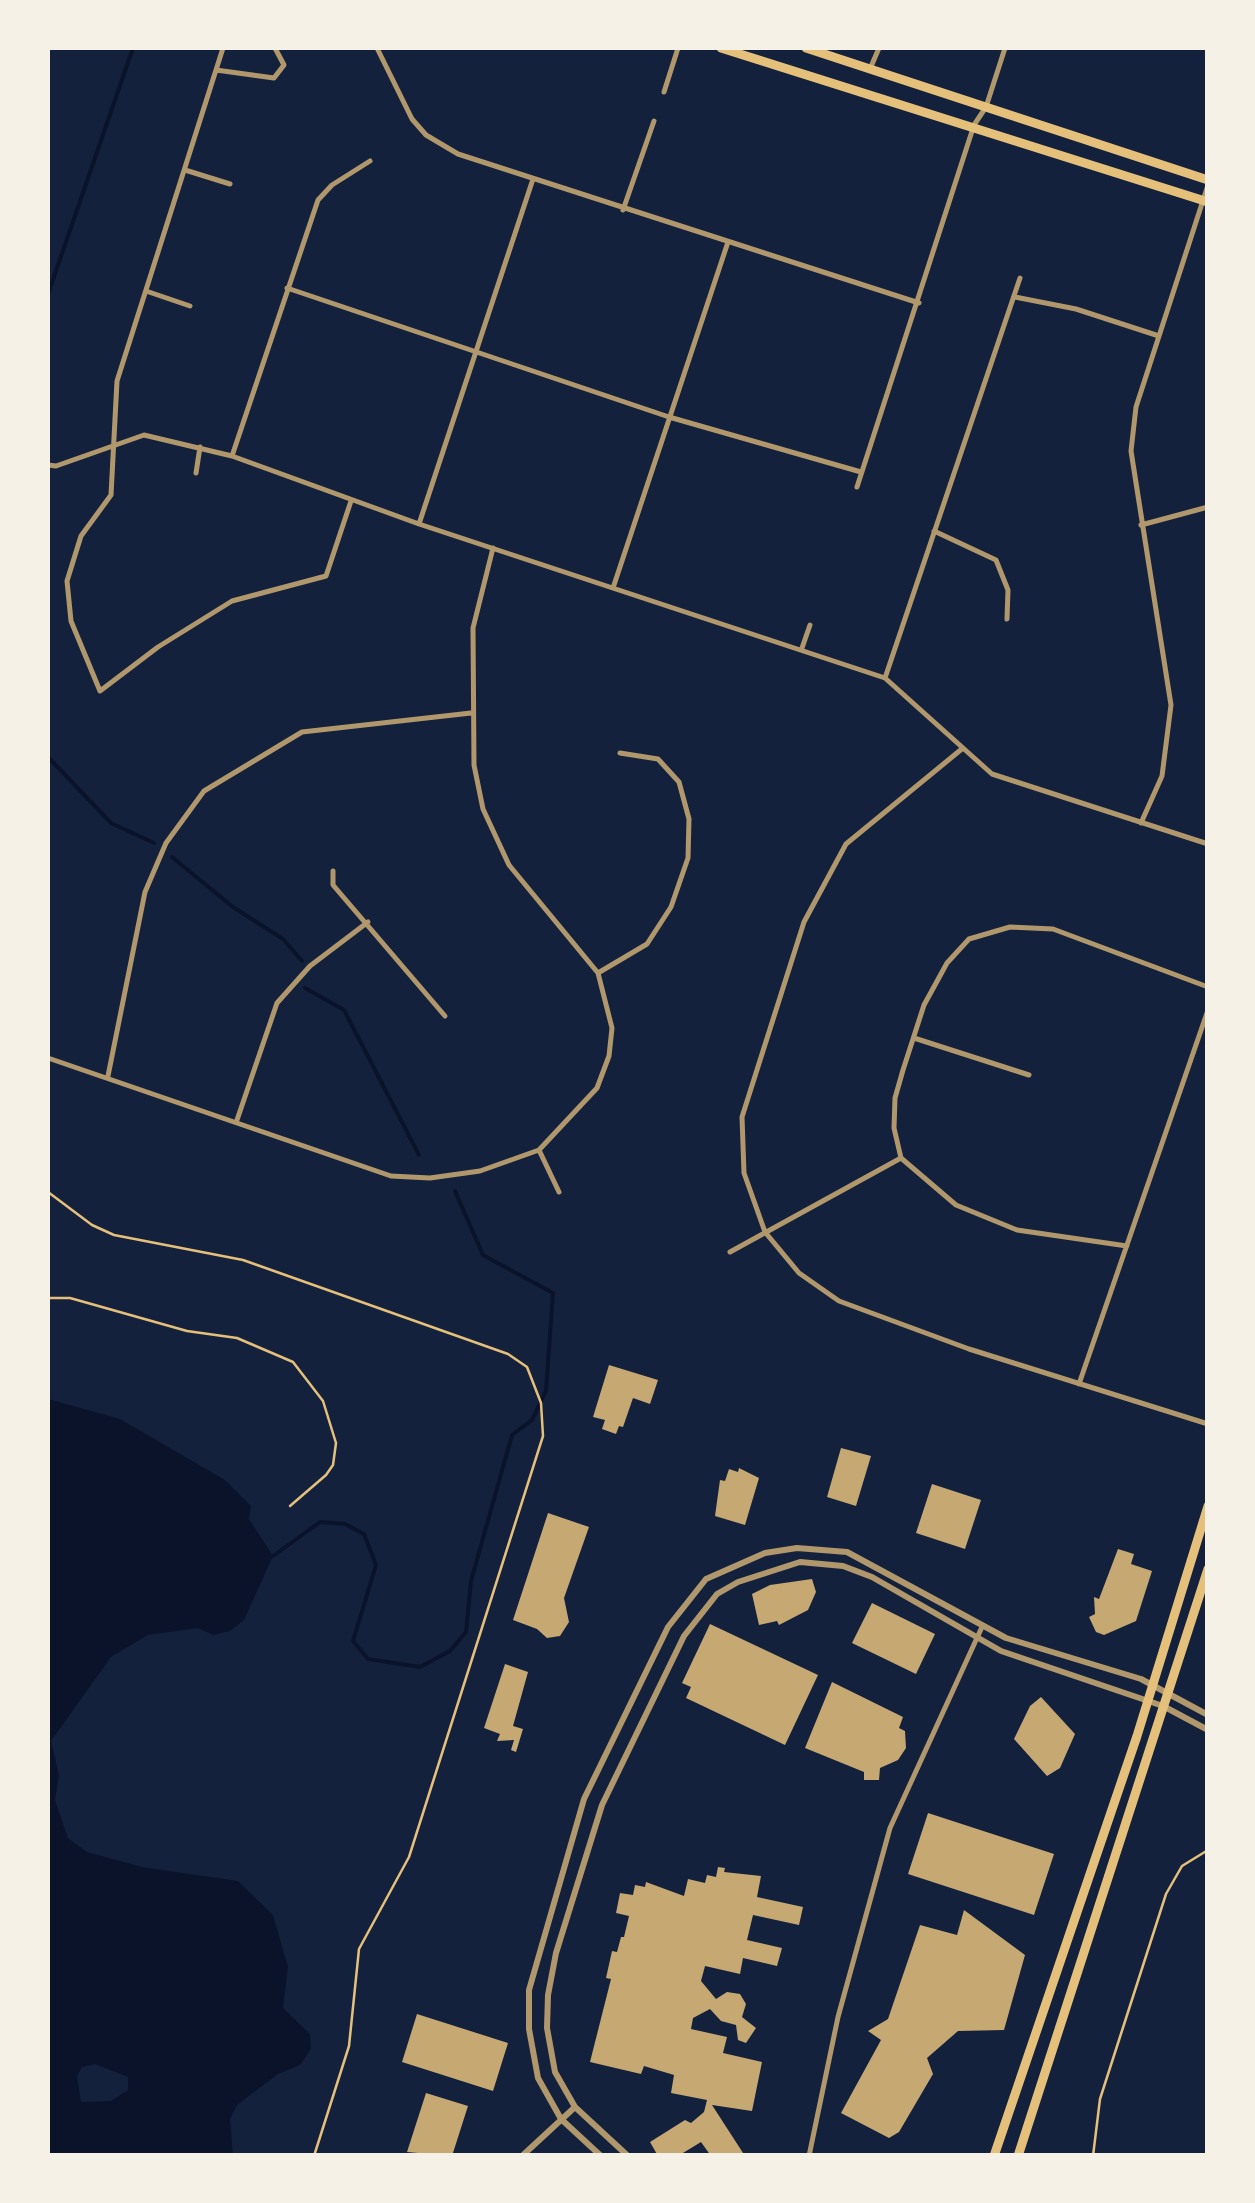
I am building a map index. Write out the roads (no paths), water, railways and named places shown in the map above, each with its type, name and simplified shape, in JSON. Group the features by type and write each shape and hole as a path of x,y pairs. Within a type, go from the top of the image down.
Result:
{"main road":[{"path":"722,48 1205,201"},
{"path":"806,48 1208,182"},
{"path":"994,2156 1208,1506"},
{"path":"1018,2156 1208,1568"}],"street":[{"path":"224,48 118,381 111,496 82,536 67,581 71,621 100,692 158,647 232,601 326,576 352,500"},
{"path":"216,70 274,78 284,65 275,48"},
{"path":"377,48 412,119 426,134 458,154 919,304"},
{"path":"664,92 678,48"},
{"path":"870,69 879,48"},
{"path":"857,487 974,125 986,107 1005,48"},
{"path":"624,210 654,121"},
{"path":"232,456 318,200 332,184 370,161"},
{"path":"185,170 230,184"},
{"path":"419,524 533,178"},
{"path":"1141,823 1162,776 1170,705 1131,451 1136,407 1208,182"},
{"path":"614,585 728,242"},
{"path":"885,678 1020,278"},
{"path":"287,288 478,349 669,417 861,472"},
{"path":"146,292 190,306"},
{"path":"1015,297 1076,309 1158,336"},
{"path":"48,464 56,466 144,435 232,456 419,524 614,585 885,678 992,774 1208,844"},
{"path":"196,473 200,448"},
{"path":"1141,525 1208,507"},
{"path":"934,532 996,560 1008,590 1007,619"},
{"path":"48,1058 391,1176 430,1178 480,1171 539,1150 597,1088 609,1056 612,1028 598,973 509,865 483,809 470,713 473,628 494,548"},
{"path":"802,648 810,624"},
{"path":"108,1076 145,892 166,843 204,792 302,732 470,713"},
{"path":"962,748 846,844 804,922 742,1117 744,1174 766,1232 799,1273 839,1301 1208,1424"},
{"path":"598,973 647,944 672,906 688,858 689,819 680,782 658,759 620,753"},
{"path":"332,871 334,885 445,1016"},
{"path":"237,1120 277,1002 310,966 368,922"},
{"path":"1127,1246 1017,1230 956,1205 901,1158 894,1128 895,1098 924,1005 947,963 969,939 1010,927 1053,928 1208,987"},
{"path":"1080,1384 1208,1010"},
{"path":"914,1038 1029,1075"},
{"path":"539,1150 559,1192"},
{"path":"730,1252 901,1158"},
{"path":"601,2156 561,2119 538,2078 528,2029 529,1990 584,1799 685,1602 706,1579 765,1553 829,1548 862,1557 982,1626 1150,1683 1208,1716"},
{"path":"628,2156 576,2108 555,2072 547,2028 556,1953 602,1805 700,1613 717,1594 738,1582 800,1562 825,1562 872,1577 975,1639 1163,1706 1208,1730"},
{"path":"809,2156 838,2017 890,1828 982,1626"},
{"path":"522,2156 576,2108"}],"water":[{"path":"48,1399 120,1419 225,1480 251,1506 249,1519 273,1556 244,1620 230,1631 213,1635 198,1628 148,1635 111,1657 51,1741 59,1775 55,1800 68,1838 87,1852 142,1867 238,1881 273,1915 288,1967 283,2008 310,2034 311,2049 300,2065 278,2074 237,2105 230,2119 233,2155 48,2155","holes":["95,2064 128,2077 128,2090 111,2101 81,2102 77,2076 82,2067"]}],"waterway":[{"path":"48,294 133,48"},
{"path":"48,757 111,823 154,843"},
{"path":"172,857 233,907 283,939 302,961"},
{"path":"305,988 344,1010 419,1155"},
{"path":"273,1556 320,1522 345,1524 364,1534 376,1565 353,1641 368,1659 420,1667 450,1651 466,1632 471,1581 512,1435 532,1420 546,1391 553,1293 483,1255 455,1191"}]}
